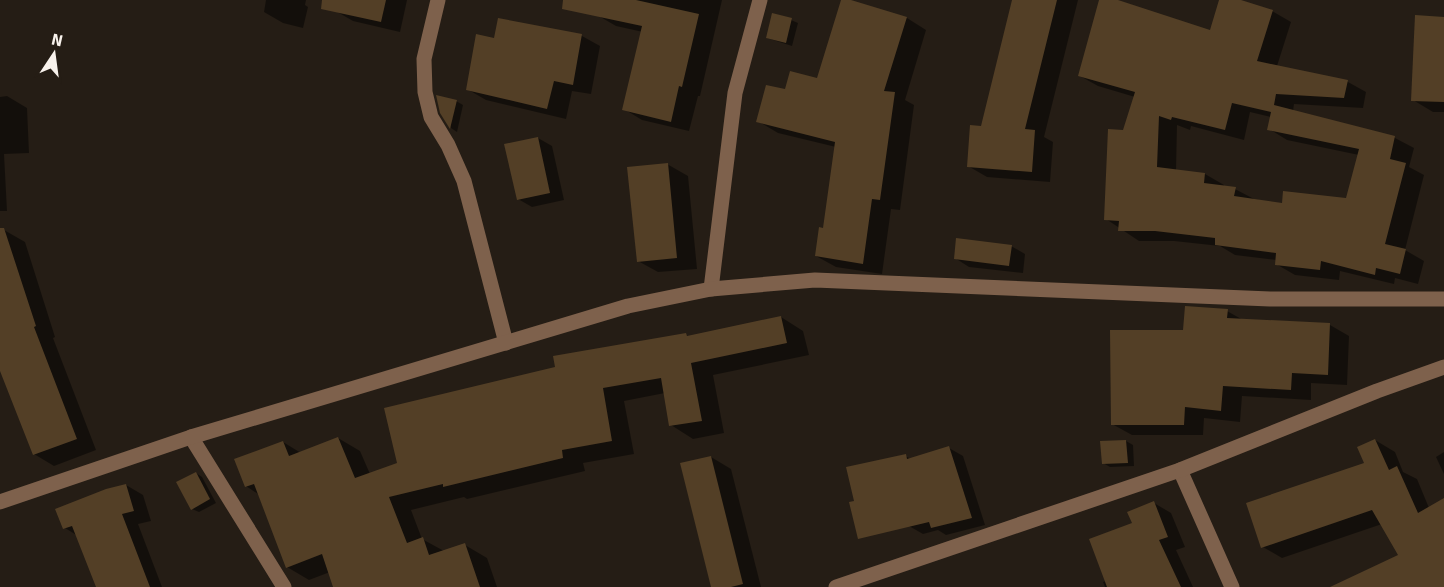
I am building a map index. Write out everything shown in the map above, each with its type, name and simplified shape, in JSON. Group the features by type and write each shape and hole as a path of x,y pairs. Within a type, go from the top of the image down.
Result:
{"street":[{"path":"438,0 424,59 425,92 431,117 448,145 464,181 506,343"},
{"path":"711,289 735,93 760,0"},
{"path":"0,502 191,437 628,306 711,289 815,280 1270,299 1444,299"},
{"path":"836,587 1180,470 1377,391 1444,367"},
{"path":"191,437 284,587"},
{"path":"1180,470 1232,587"}],"building":[{"path":"322,0 386,0 381,22 321,9"},
{"path":"563,0 636,0 699,14 682,87 679,86 671,122 622,110 642,26 562,9"},
{"path":"841,0 851,0 907,17 884,91 895,92 880,200 872,199 863,264 815,256 819,227 823,228 835,142 756,122 766,85 785,89 790,71 817,78"},
{"path":"1012,0 1057,0 1025,129 1035,130 1032,172 967,167 970,125 981,126"},
{"path":"1099,0 1118,0 1210,30 1219,0 1241,0 1273,10 1257,61 1348,80 1344,98 1276,94 1274,105 1395,136 1390,159 1406,163 1385,244 1406,249 1400,274 1376,268 1375,275 1321,261 1320,270 1275,265 1276,253 1215,245 1215,238 1155,231 1118,231 1119,221 1104,220 1108,129 1123,130 1135,92 1078,76","holes":["1232,103 1271,112 1267,130 1359,149 1346,198 1283,191 1282,203 1234,196 1236,187 1204,183 1205,173 1157,167 1159,116 1225,130"]},
{"path":"772,13 792,18 786,43 766,38"},
{"path":"1415,15 1444,17 1444,102 1411,101"},
{"path":"498,18 582,34 573,85 554,81 547,109 466,90 476,34 494,38"},
{"path":"436,95 457,100 450,129 440,113"},
{"path":"538,137 550,193 517,200 504,144"},
{"path":"668,163 677,258 637,262 627,167"},
{"path":"0,228 4,228 36,326 34,327 77,439 33,455 0,371"},
{"path":"956,238 1012,245 1009,266 954,259"},
{"path":"1185,306 1228,309 1227,318 1330,323 1328,375 1292,373 1291,390 1223,386 1221,411 1185,407 1184,425 1111,425 1110,330 1183,330"},
{"path":"781,316 787,343 691,363 702,421 669,426 661,378 603,388 612,441 562,450 563,458 443,487 443,484 389,497 407,543 423,537 429,555 465,543 480,587 333,587 322,554 286,568 254,484 245,487 234,459 283,441 289,456 338,437 355,478 397,463 384,408 555,367 553,356 686,333 687,336"},
{"path":"1375,439 1389,470 1397,466 1418,513 1444,498 1444,587 1330,587 1398,555 1372,510 1261,548 1246,503 1364,463 1357,447"},
{"path":"1126,440 1128,463 1102,464 1100,441"},
{"path":"949,446 972,518 931,528 929,522 858,539 849,502 854,501 846,467 906,454 907,459"},
{"path":"711,456 743,584 731,587 711,587 680,463"},
{"path":"196,472 210,499 191,510 176,482"},
{"path":"126,484 134,511 122,514 150,587 96,587 72,526 63,529 55,509 106,489"},
{"path":"1154,501 1168,537 1159,540 1181,587 1107,587 1089,539 1132,523 1127,512"}]}
